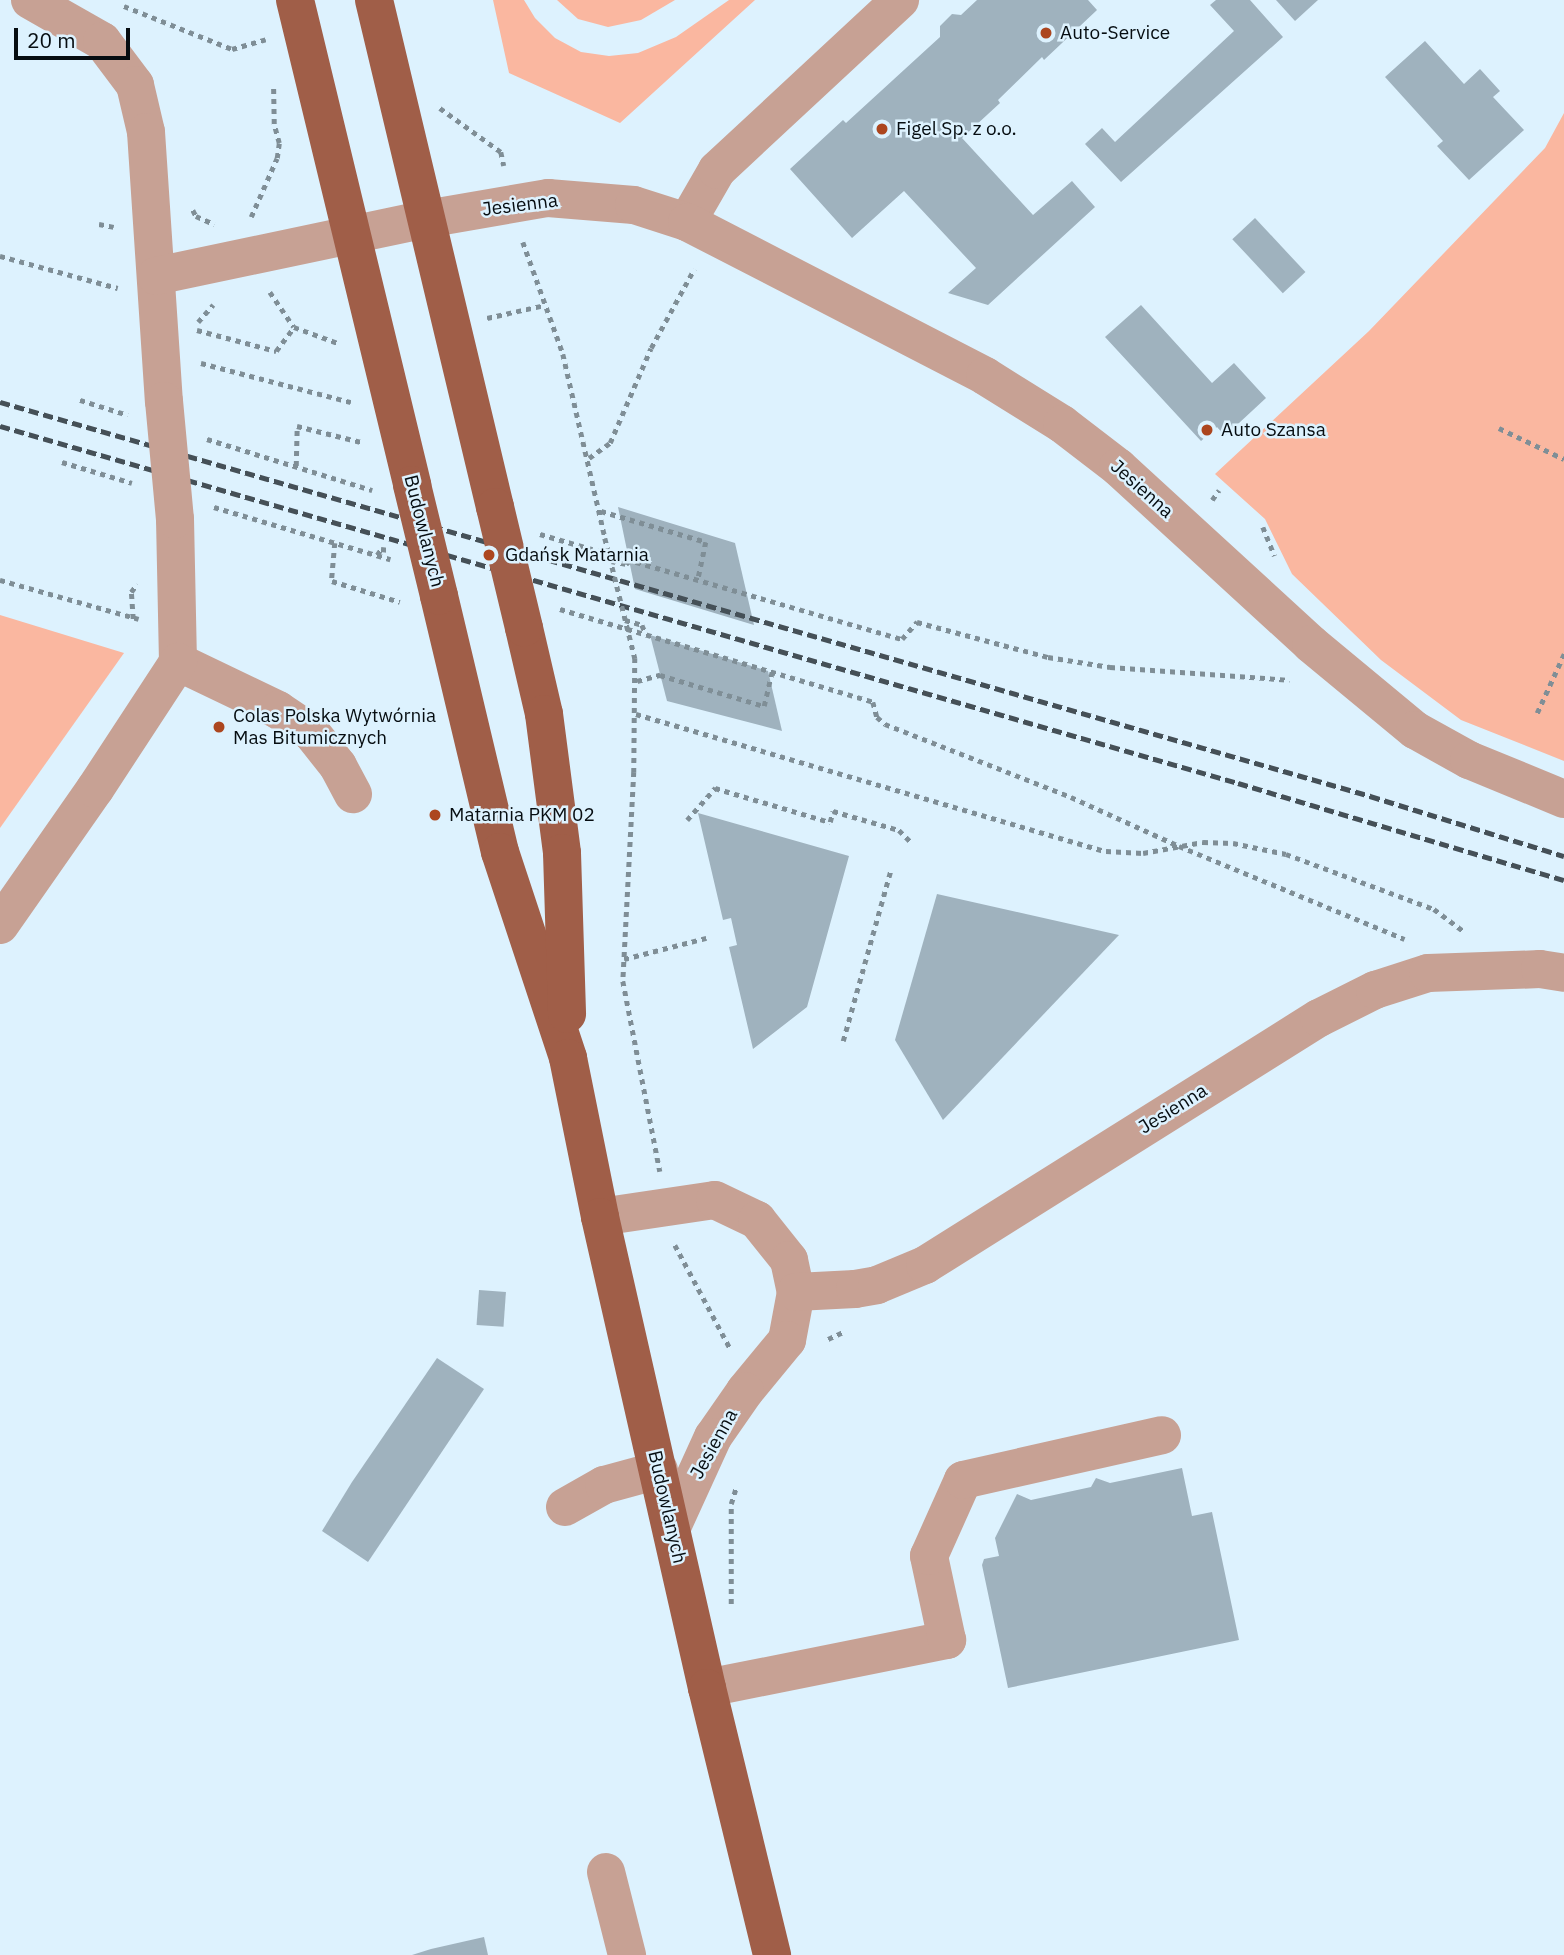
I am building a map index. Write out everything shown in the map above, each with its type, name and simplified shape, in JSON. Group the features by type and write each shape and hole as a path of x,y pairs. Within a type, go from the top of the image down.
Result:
{"main road":[{"name":"Budowlanych","path":"295,0 500,852 568,1058 600,1217 707,1688 772,1955"},
{"name":"Budowlanych","path":"374,0 544,714 562,853 568,1058"}],"street":[{"path":"0,925 95,789 178,662 175,615 176,519 163,401 139,277 146,132 135,85 102,41 30,0"},
{"path":"700,228 717,170 900,0"},
{"name":"Jesienna","path":"139,277 426,219 548,198 634,205 700,228 985,376 1062,424 1118,467 1346,674 1415,730 1469,760 1564,799"},
{"path":"178,662 278,710 312,732 338,766 354,794"},
{"name":"Jesienna","path":"796,1292 877,1285 925,1265 1350,1001 1428,973 1540,969 1564,973"},
{"name":"Jesienna","path":"600,1217 715,1200 757,1220 789,1260 796,1292 786,1340 713,1437 671,1527"},
{"path":"707,1688 947,1640 929,1556 963,1480 1161,1435"},
{"path":"565,1507 604,1485 659,1470"},
{"path":"606,1872 627,1955"}],"path":[{"path":"121,4 232,49 267,39"},
{"path":"99,224 118,228 118,215"},
{"path":"589,458 610,443 700,228"},
{"path":"520,232 563,354 635,658 637,681 623,981 674,1243 727,1340 745,1391"},
{"path":"0,256 122,290 139,277"},
{"path":"190,339 203,314 220,300"},
{"path":"485,318 545,305"},
{"path":"193,329 276,351 293,327"},
{"path":"198,362 352,403"},
{"path":"296,466 297,426 362,442"},
{"path":"1499,428 1564,458"},
{"path":"601,511 706,542 698,579"},
{"path":"335,543 332,581 401,603"},
{"path":"377,555 380,549"},
{"path":"611,561 626,564 631,559"},
{"path":"0,580 133,620 175,615"},
{"path":"625,620 642,625 646,635"},
{"path":"908,628 916,622 1048,657 1186,675 1308,680 1346,674"},
{"path":"1537,713 1564,654"},
{"path":"637,681 660,676 764,706 772,672"},
{"path":"635,713 1106,851 1143,853 1203,842 1233,842 1286,854 1434,908 1466,933 1481,970"},
{"path":"877,717 885,724 1071,797 1179,846 1409,940"},
{"path":"687,820 715,788 830,822 833,811 859,818 899,831 912,843"},
{"path":"843,1041 891,869"},
{"path":"624,959 706,938"},
{"path":"730,1609 731,1504 738,1479"}],"shaded area":[{"path":"493,0 524,0 535,18 555,38 581,52 609,56 638,53 676,37 729,0 755,0 620,123 509,73"},
{"path":"557,0 675,0 641,20 608,27 578,19"},
{"path":"1564,113 1564,761 1461,720 1381,660 1292,574 1265,519 1215,474 1369,331 1545,148"},
{"path":"0,615 124,653 0,828"}],"building":[{"path":"977,0 1088,0 1097,10 1044,60 1042,57 998,100 1000,103 962,138 1033,215 1072,181 1095,207 988,305 948,293 976,268 904,191 852,238 790,169 843,120 846,123 940,37 940,26 952,14 961,15"},
{"path":"1216,0 1250,0 1283,37 1121,182 1085,144 1102,128 1115,142 1234,31 1210,5"},
{"path":"1276,0 1318,0 1295,21"},
{"path":"1425,41 1464,84 1480,69 1500,91 1493,97 1524,130 1469,180 1437,146 1443,141 1385,77"},
{"path":"1255,218 1305,272 1283,293 1232,239"},
{"path":"1141,305 1212,383 1234,363 1266,398 1225,436 1217,427 1201,441 1105,337"},
{"path":"618,507 735,543 754,625 635,589"},
{"path":"650,635 768,671 782,731 667,701"},
{"path":"698,813 849,856 807,1007 753,1049 729,947 737,945 731,918 723,920"},
{"path":"937,894 1119,935 943,1120 895,1040"},
{"path":"479,1290 506,1292 503,1327 477,1325"},
{"path":"437,1358 484,1389 368,1562 322,1531 352,1482"},
{"path":"1182,1468 1192,1516 1212,1512 1239,1640 1008,1688 982,1565 984,1559 999,1556 995,1538 1017,1494 1031,1500 1091,1487 1096,1478 1110,1483"},
{"path":"484,1937 488,1955 412,1955 431,1949"}],"railway":[{"path":"0,402 1370,796 1564,856"},
{"path":"0,426 1238,783 1564,880"}],"place":[{"name":"Auto-Service","path":"1046,33"},
{"name":"Figel Sp. z o.o.","path":"882,129"},
{"name":"Auto Szansa","path":"1207,430"},
{"name":"Gdańsk Matarnia","path":"489,555"},
{"name":"Colas Polska Wytwórnia Mas Bitumicznych","path":"219,727"},
{"name":"Matarnia PKM 02","path":"435,815"}]}
